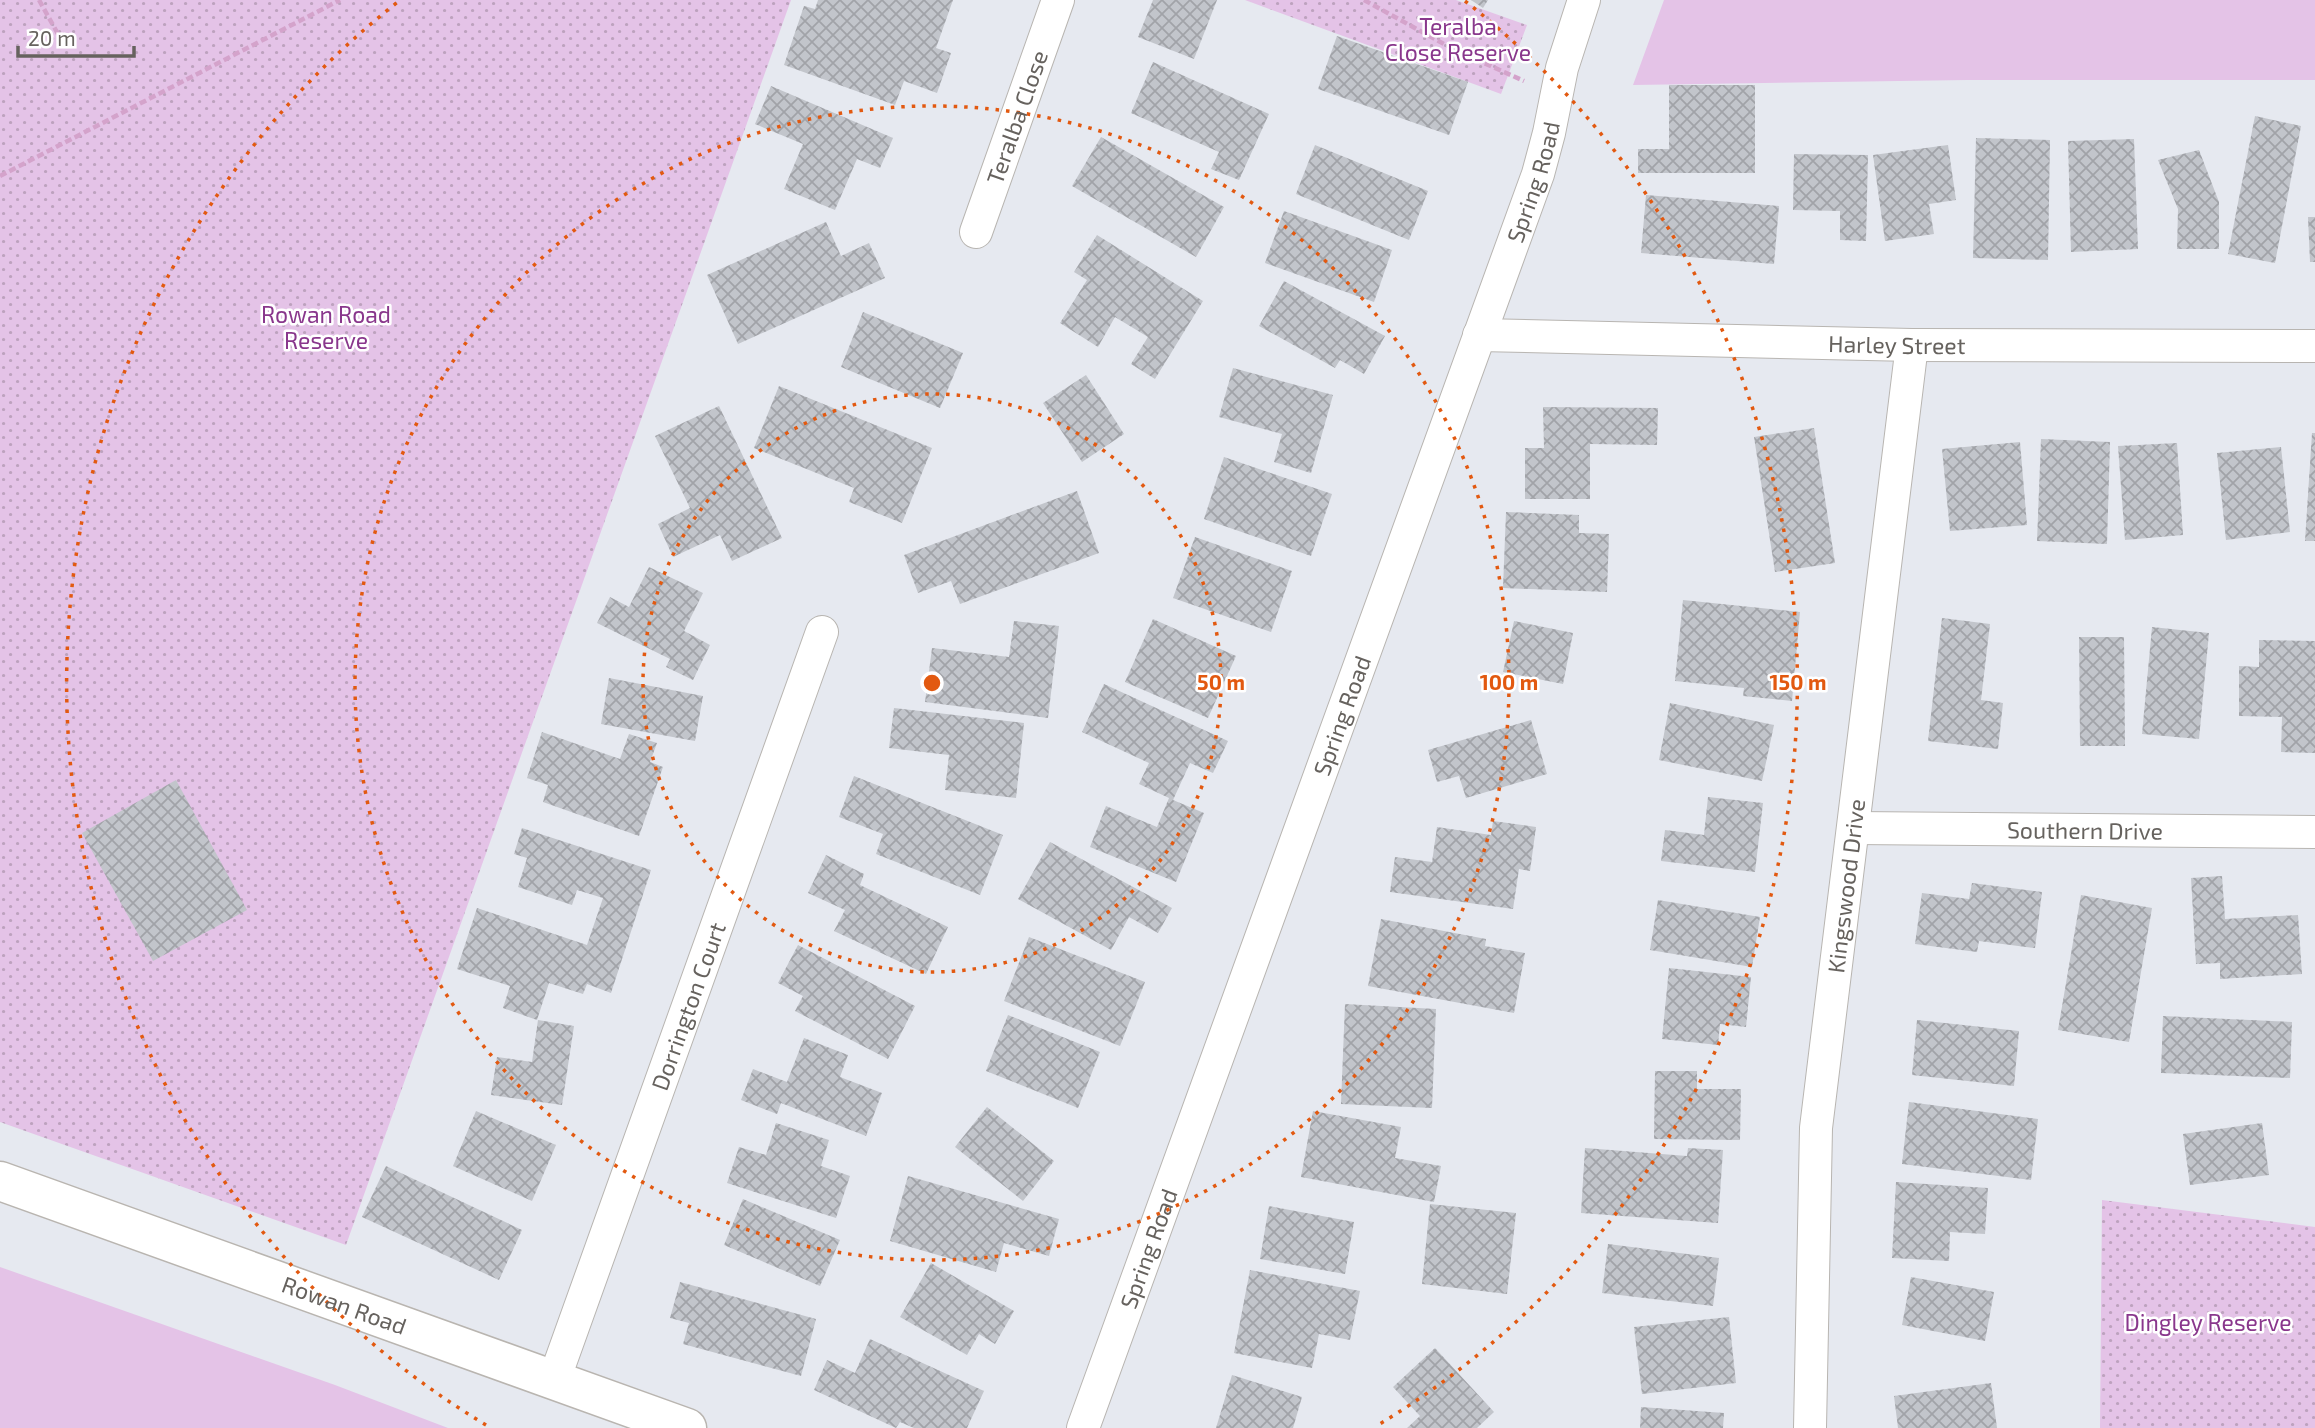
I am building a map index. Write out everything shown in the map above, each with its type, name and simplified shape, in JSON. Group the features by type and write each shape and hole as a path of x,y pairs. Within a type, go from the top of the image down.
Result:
{"main road":[{"name":"Rowan Road","path":"0,1181 687,1428"}],"street":[{"name":"Teralba Close","path":"976,232 1058,0"},
{"name":"Spring Road","path":"1083,1428 1538,174 1568,47 1584,0"},
{"name":"Harley Street","path":"1479,335 1912,345 2315,346"},
{"name":"Kingswood Drive","path":"1810,1428 1816,1128 1912,345"},
{"name":"Dorrington Court","path":"554,1380 822,632"},
{"name":"Southern Drive","path":"1854,828 2315,832"}],"path":[{"path":"39,0 63,43"},
{"path":"0,176 340,0"},
{"path":"1364,0 1453,49 1556,96"}],"green space":[{"name":"Rowan Road Reserve","path":"0,0 791,0 346,1245 0,1122"},
{"name":"Teralba Close Reserve","path":"1245,0 1456,0 1527,25 1501,94"},
{"path":"1664,0 2315,0 2315,80 1967,80 1633,85"},
{"name":"Dingley Reserve","path":"2102,1200 2315,1227 2315,1428 2100,1428"},
{"path":"0,1267 335,1385 448,1428 0,1428"}],"building":[{"path":"818,0 953,0 936,48 951,53 937,93 904,81 895,105 784,65 804,6 815,9"},
{"path":"1153,0 1217,0 1194,59 1138,37"},
{"path":"1471,0 1488,0 1483,8"},
{"path":"1337,36 1468,82 1449,135 1318,89"},
{"path":"1153,62 1269,114 1239,180 1211,169 1219,152 1131,113"},
{"path":"1669,85 1755,85 1755,173 1638,173 1638,149 1669,149"},
{"path":"771,86 893,138 880,168 857,159 835,210 784,189 803,144 755,124"},
{"path":"2255,116 2301,126 2275,263 2228,254"},
{"path":"1101,137 1224,207 1196,257 1072,186"},
{"path":"1976,138 2050,140 2048,260 1973,258"},
{"path":"2134,139 2138,249 2071,252 2068,141"},
{"path":"1315,145 1428,191 1409,240 1296,194"},
{"path":"1948,145 1956,200 1929,204 1934,234 1885,241 1873,155"},
{"path":"2199,150 2219,202 2219,249 2177,249 2178,209 2158,160"},
{"path":"1794,154 1868,155 1866,241 1840,240 1840,211 1793,210"},
{"path":"1646,195 1779,206 1774,264 1641,253"},
{"path":"1284,211 1392,250 1374,302 1265,263"},
{"path":"2308,217 2315,217 2315,262 2310,262"},
{"path":"826,222 841,256 869,243 885,278 738,344 707,275"},
{"path":"1097,235 1203,301 1155,379 1131,364 1148,337 1115,317 1098,347 1060,323 1087,280 1074,272"},
{"path":"1284,281 1385,336 1364,374 1340,360 1335,368 1259,326"},
{"path":"863,312 963,353 940,408 841,367"},
{"path":"1233,368 1333,395 1311,473 1274,462 1282,434 1219,417"},
{"path":"1086,375 1124,434 1082,462 1043,403"},
{"path":"779,386 932,448 902,523 849,502 854,488 754,448"},
{"path":"719,406 782,538 732,561 720,535 673,557 658,524 690,508 655,436"},
{"path":"1543,407 1658,408 1657,445 1590,444 1590,499 1525,499 1525,448 1544,448"},
{"path":"1814,428 1835,563 1775,572 1754,437"},
{"path":"2312,433 2315,433 2315,541 2305,541"},
{"path":"2041,439 2110,442 2107,544 2037,541"},
{"path":"2020,442 2027,525 1950,531 1942,449"},
{"path":"2177,443 2183,535 2125,540 2118,446"},
{"path":"2281,447 2290,532 2226,540 2217,453"},
{"path":"1224,457 1332,494 1311,556 1204,519"},
{"path":"1077,491 1099,553 960,604 951,581 918,593 904,555"},
{"path":"1506,512 1579,515 1579,533 1609,534 1607,592 1503,588"},
{"path":"1195,537 1292,571 1271,632 1173,598"},
{"path":"649,567 703,593 684,631 710,645 693,680 666,667 670,659 597,623 610,597 629,607"},
{"path":"1683,600 1800,612 1792,701 1743,696 1744,688 1675,681"},
{"path":"1942,618 1990,624 1981,700 2003,703 1998,749 1928,741"},
{"path":"1153,619 1236,656 1208,718 1125,682"},
{"path":"1014,621 1059,626 1048,718 925,702 932,648 1009,657"},
{"path":"1514,621 1573,633 1563,684 1503,672"},
{"path":"2152,627 2209,633 2199,739 2142,734"},
{"path":"2079,637 2124,637 2125,746 2080,746"},
{"path":"2259,640 2315,641 2315,753 2281,752 2282,717 2239,716 2239,666 2259,667"},
{"path":"609,678 703,696 695,741 601,724"},
{"path":"1104,684 1228,741 1213,773 1190,763 1173,800 1204,813 1176,882 1090,847 1106,806 1157,827 1169,798 1139,784 1149,763 1082,732"},
{"path":"1670,703 1774,725 1762,781 1659,760"},
{"path":"894,708 1024,723 1016,798 945,790 949,755 889,748"},
{"path":"1531,720 1547,774 1466,798 1459,776 1437,782 1428,750"},
{"path":"542,732 620,759 629,734 657,743 650,762 663,767 639,836 543,802 548,785 527,778"},
{"path":"854,776 1003,835 980,895 876,854 883,834 839,817"},
{"path":"176,780 247,910 153,961 82,833"},
{"path":"1708,797 1763,803 1755,872 1661,861 1665,830 1704,835"},
{"path":"1493,821 1536,827 1530,871 1519,869 1513,909 1390,892 1395,857 1432,862 1437,827 1491,835"},
{"path":"522,828 651,870 611,993 587,984 583,994 549,983 537,1020 503,1008 510,986 457,969 477,908 587,945 603,898 577,890 572,905 518,887 527,858 514,854"},
{"path":"1050,842 1172,908 1158,933 1129,917 1111,950 1018,899"},
{"path":"826,855 864,874 860,885 948,927 926,974 834,931 845,910 808,893"},
{"path":"2222,876 2225,919 2298,915 2302,974 2220,979 2220,963 2196,964 2191,878"},
{"path":"1972,883 2042,892 2035,948 1979,941 1977,952 1915,944 1922,893 1969,899"},
{"path":"2081,895 2152,908 2129,1042 2058,1030"},
{"path":"1658,900 1760,917 1752,967 1650,950"},
{"path":"1381,919 1486,939 1485,946 1525,953 1514,1013 1368,986"},
{"path":"1029,937 1145,982 1120,1046 1004,1001"},
{"path":"798,945 915,1006 888,1059 795,1011 803,996 778,983"},
{"path":"1669,968 1751,977 1746,1027 1720,1024 1718,1045 1662,1039"},
{"path":"1345,1004 1436,1009 1432,1108 1341,1104"},
{"path":"1008,1015 1100,1052 1078,1108 986,1071"},
{"path":"2163,1016 2292,1022 2290,1078 2161,1073"},
{"path":"538,1020 574,1026 562,1105 491,1095 497,1057 532,1062"},
{"path":"1917,1020 2019,1031 2014,1086 1912,1075"},
{"path":"804,1038 848,1055 840,1077 882,1093 866,1136 781,1103 777,1114 741,1100 753,1069 787,1082"},
{"path":"1655,1071 1697,1071 1697,1089 1741,1089 1740,1140 1654,1139"},
{"path":"1909,1102 2038,1119 2031,1180 1902,1164"},
{"path":"987,1107 1054,1161 1023,1201 955,1147"},
{"path":"476,1111 556,1145 532,1201 453,1166"},
{"path":"1313,1111 1401,1127 1395,1158 1441,1166 1434,1202 1301,1177"},
{"path":"776,1123 829,1140 821,1166 850,1176 836,1218 727,1183 739,1147 766,1155"},
{"path":"2262,1123 2269,1175 2190,1185 2183,1134"},
{"path":"1585,1148 1687,1156 1688,1148 1723,1150 1718,1223 1581,1213"},
{"path":"386,1166 522,1230 499,1280 362,1217"},
{"path":"908,1176 1059,1219 1049,1256 1004,1243 996,1272 890,1241"},
{"path":"1896,1182 1988,1188 1985,1234 1950,1232 1949,1261 1892,1258"},
{"path":"743,1199 840,1240 820,1286 724,1245"},
{"path":"1430,1204 1516,1213 1507,1294 1422,1284"},
{"path":"1269,1206 1354,1222 1345,1274 1260,1259"},
{"path":"1608,1244 1719,1258 1713,1306 1602,1293"},
{"path":"931,1263 1014,1311 995,1344 979,1334 967,1355 900,1317"},
{"path":"1250,1270 1360,1291 1350,1340 1319,1334 1312,1368 1234,1353"},
{"path":"1911,1277 1994,1292 1985,1341 1902,1325"},
{"path":"680,1282 816,1319 801,1376 683,1344 689,1323 670,1318"},
{"path":"1729,1317 1736,1383 1642,1394 1634,1327"},
{"path":"870,1339 984,1391 967,1428 914,1428 900,1422 896,1428 814,1390 827,1360 855,1373"},
{"path":"1435,1348 1494,1412 1477,1428 1407,1428 1420,1416 1393,1387"},
{"path":"1232,1375 1302,1397 1293,1428 1216,1428"},
{"path":"1991,1383 1997,1428 1898,1428 1894,1396"},
{"path":"1641,1407 1724,1413 1723,1428 1640,1428"}]}
